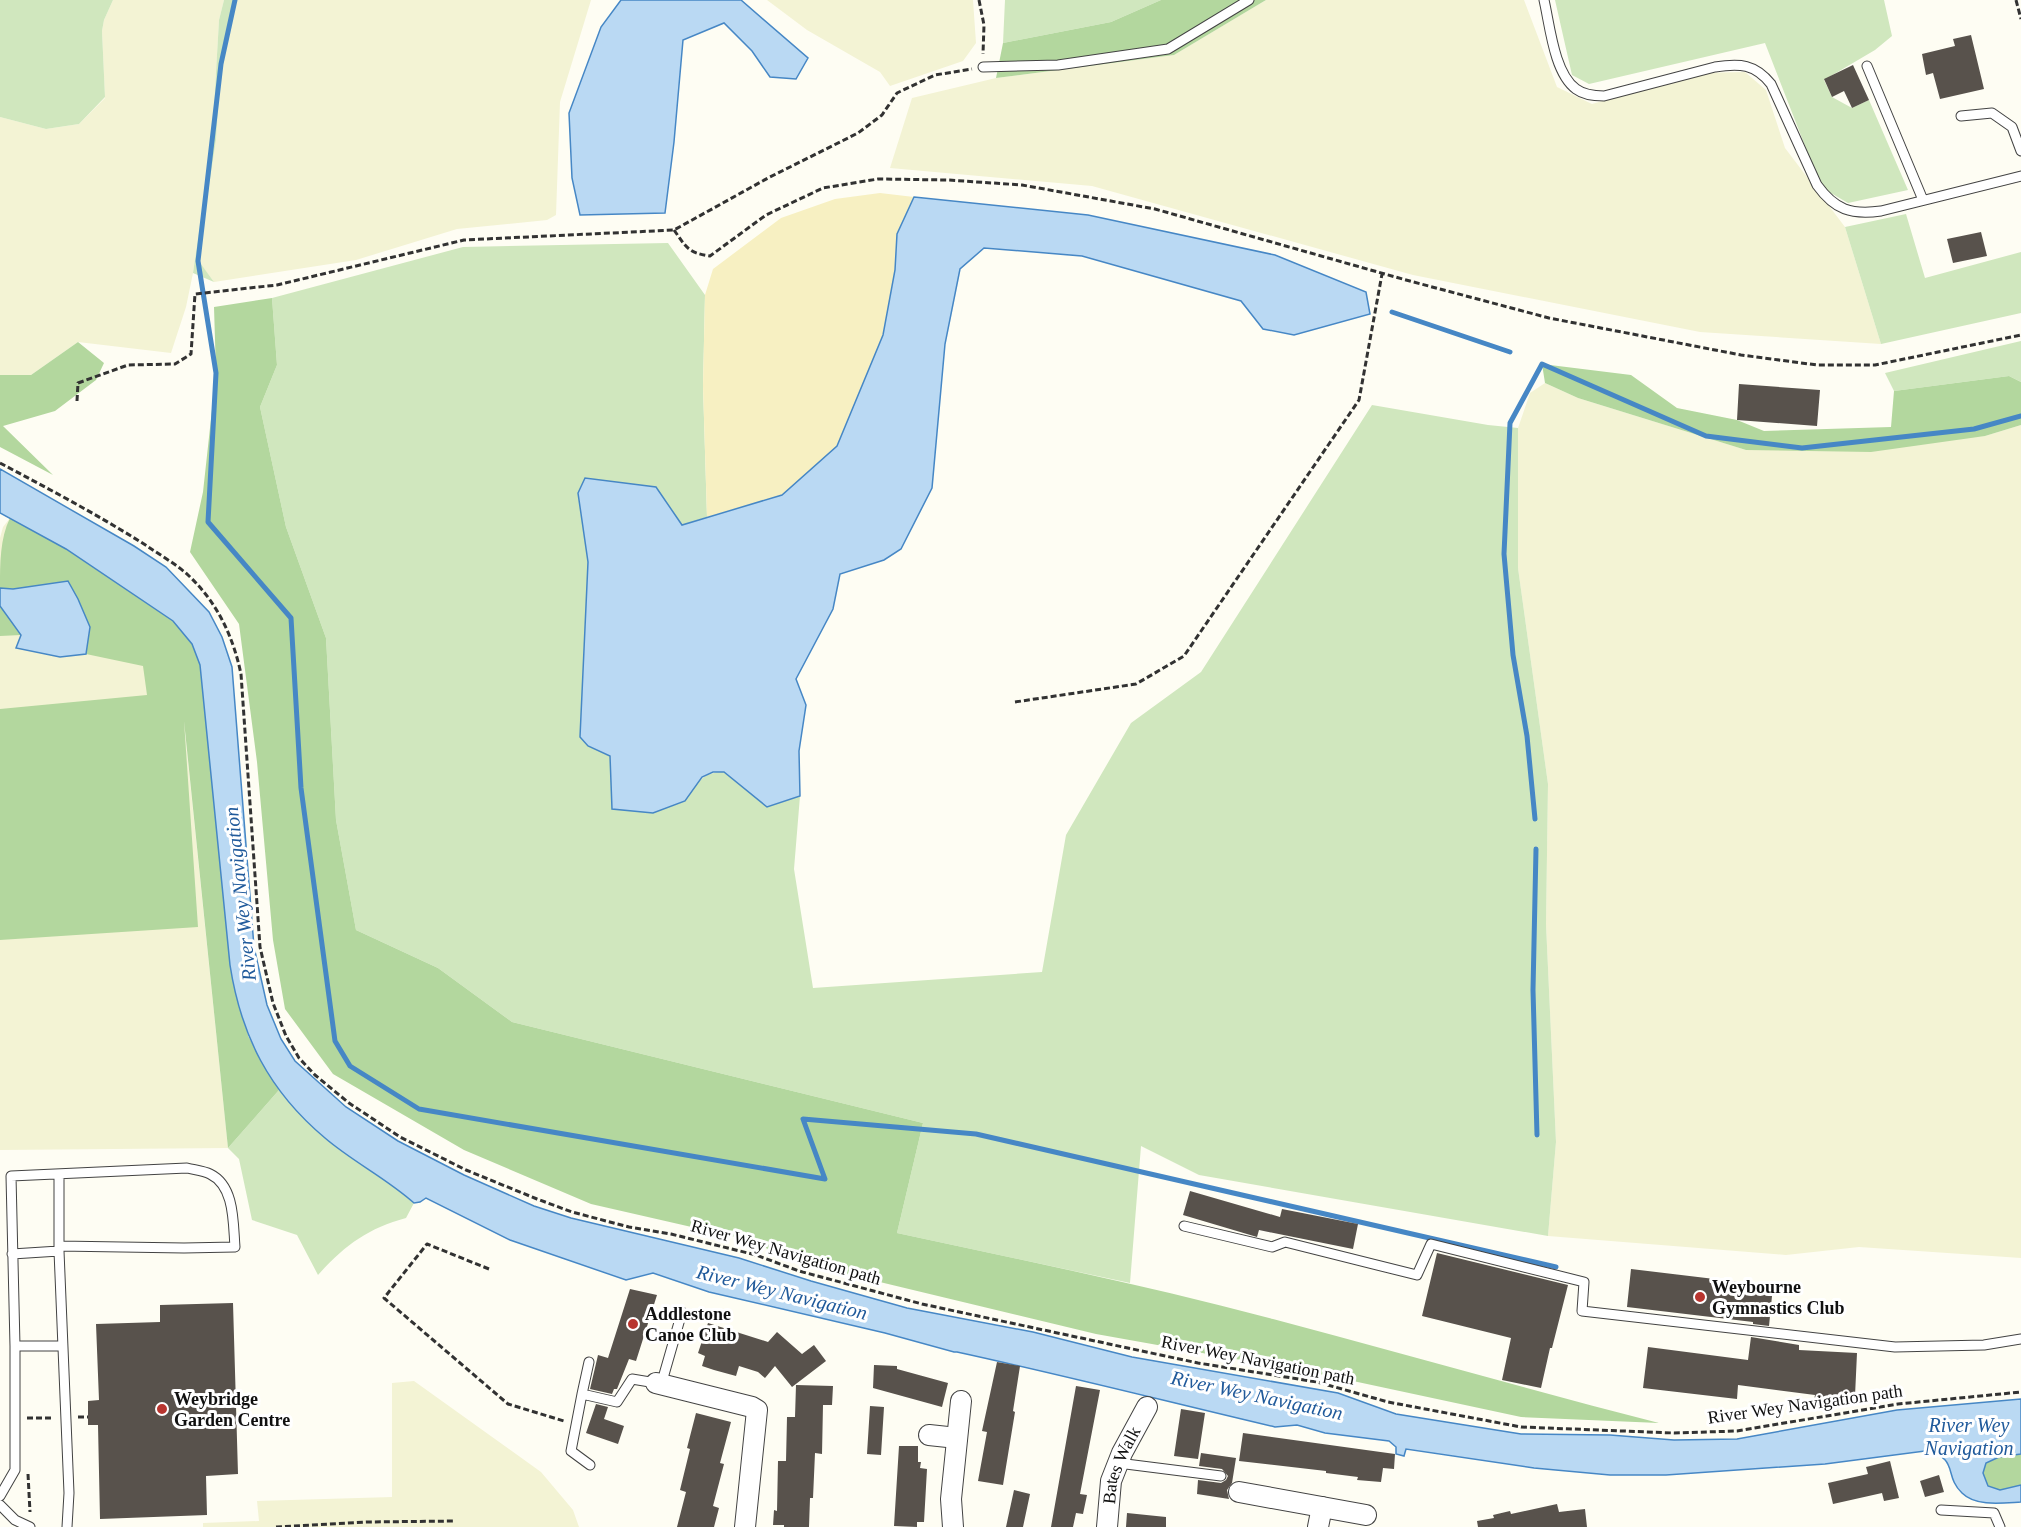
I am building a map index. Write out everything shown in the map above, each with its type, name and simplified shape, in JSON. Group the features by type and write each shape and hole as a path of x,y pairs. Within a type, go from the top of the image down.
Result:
{"street":[{"path":"659,1384 757,1410 744,1527"},
{"path":"953,1527 951,1499 961,1401"},
{"name":"Bates Walk","path":"1107,1527 1112,1481 1118,1464 1147,1407"},
{"path":"929,1435 957,1438"},
{"path":"1239,1492 1320,1517 1366,1515"}],"lane":[{"path":"983,67 1058,65 1168,49 1248,0"},
{"path":"1545,0 1559,66 1566,79 1577,90 1590,96 1604,96 1731,64 1753,67 1762,73 1771,84 1810,173 1825,197 1847,211 1870,212 2021,176"},
{"path":"1867,66 1923,200"},
{"path":"1961,116 1992,113 2012,127 2021,151"},
{"path":"0,1496 15,1470 15,1346 12,1254 11,1176 187,1168 210,1174 222,1182 229,1196 235,1247 59,1248 12,1254"},
{"path":"58,1174 69,1493 67,1527"},
{"path":"1184,1226 1272,1247 1286,1242 1417,1275 1431,1244 1584,1282 1582,1311 1895,1347 1984,1345 2021,1339"},
{"path":"582,1394 617,1402 632,1379 659,1384 682,1312"},
{"path":"15,1346 63,1346"},
{"path":"589,1362 572,1451 590,1465"},
{"path":"1118,1464 1221,1476"},
{"path":"0,1505 15,1520 30,1527"},
{"path":"1941,1510 1994,1513 2000,1527"}],"path":[{"path":"76,400 78,383 128,364 175,364 191,354 195,294 277,285 464,240 674,230 858,133 882,115 897,93 935,75 983,67 984,25 979,0"},
{"path":"2016,0 2021,19"},
{"path":"674,230 684,245 695,254 710,256 766,214 823,188 878,179 948,180 1022,185 1155,209 1382,274 1549,318 1741,355 1817,365 1875,365 2021,334"},
{"path":"1015,702 1136,684 1184,656 1359,400 1382,274"},
{"name":"River Wey Navigation path","path":"0,462 133,537 173,563 188,575 215,607 236,649 241,674 260,947 273,1003 286,1036 299,1059 349,1103 400,1137 466,1170 572,1212 756,1255 799,1271 922,1304 1198,1363 1317,1382 1388,1402 1521,1427 1674,1433 1737,1431 1898,1404 2021,1392"},
{"path":"489,1269 427,1244 384,1298 508,1404 577,1425"},
{"path":"25,1418 88,1417"},
{"path":"28,1472 30,1515"},
{"path":"276,1527 367,1522 455,1521"}],"green space":[{"path":"0,0 113,0 102,31 105,97 79,124 46,129 0,117"},
{"path":"113,0 224,0 219,20 212,142 186,307 171,353 78,342 31,375 0,375 0,117 46,129 79,124 105,98 102,31"},
{"path":"224,0 235,0 221,64 216,140 198,260 214,282 193,273 212,142 219,20"},
{"path":"235,0 591,0 560,102 556,215 547,220 457,229 356,260 214,282 198,261 216,140 221,64"},
{"path":"767,0 973,0 976,43 963,61 890,86 880,72 807,30"},
{"path":"1005,0 1161,0 1111,22 1003,43"},
{"path":"1161,0 1266,0 1174,55 996,78 1003,43 1111,22"},
{"path":"1266,0 1524,0 1557,87 1592,104 1700,73 1745,72 1766,90 1785,148 1845,227 1881,344 1700,332 1413,275 1092,186 890,168 912,98 996,78 1174,55"},
{"path":"1555,0 1884,0 1892,36 1875,50 1824,80 1832,97 1852,108 1869,100 1908,190 1848,203 1817,185 1807,151 1765,43 1589,84 1572,75"},
{"path":"1906,214 1925,278 2021,252 2021,313 1881,344 1845,227"},
{"path":"668,243 705,295 703,386 707,517 682,525 656,487 578,494 588,562 580,737 588,746 610,756 612,808 685,801 700,780 710,774 724,772 767,807 800,796 794,869 813,988 1042,972 1066,835 1131,723 1201,672 1372,405 1518,428 1518,568 1548,784 1546,924 1556,1142 1548,1236 1199,1175 1141,1146 1130,1283 897,1233 923,1123 512,1022 438,968 356,930 336,820 326,638 286,527 260,407 277,365 272,298 463,247"},
{"path":"272,298 277,365 260,407 286,527 326,638 336,820 356,930 438,968 512,1022 923,1123 897,1233 1180,1295 1659,1423 1521,1417 1325,1375 1096,1334 805,1264 744,1239 591,1204 464,1150 333,1074 285,1009 273,940 257,762 239,624 190,552 203,492 216,373 214,307"},
{"path":"2021,341 2021,382 2009,376 1894,391 1885,373"},
{"path":"78,342 104,363 96,380 55,411 3,426 53,475 0,447 0,375 31,375"},
{"path":"1542,364 1631,375 1677,408 1737,420 1764,431 1891,427 1894,391 2009,376 2021,382 2021,425 1985,436 1871,452 1746,450 1578,398 1545,383"},
{"path":"1545,383 1578,398 1746,450 1985,436 2021,425 2021,1258 1859,1247 1786,1255 1548,1236 1556,1142 1546,924 1548,784 1518,568 1518,428 1530,393"},
{"path":"10,518 181,694 228,1148 0,1150 0,538 3,527"},
{"path":"10,518 66,549 173,621 192,644 200,665 248,1036 279,1090 228,1148 184,721 198,927 0,940 0,709 147,695 143,666 86,654 90,627 13,589 0,588 2,543"},
{"path":"0,606 3,609 21,635 0,636"},
{"path":"279,1090 321,1135 414,1203 406,1218 380,1227 358,1239 337,1255 318,1275 297,1235 252,1220 239,1159 228,1148"},
{"path":"414,1381 541,1472 573,1510 579,1527 203,1527 203,1523 259,1521 257,1501 392,1497 392,1383"},
{"path":"2021,1454 2021,1485 2000,1490 1988,1486 1983,1473 1986,1463 1999,1457"}],"sand":[{"path":"880,193 914,197 897,234 895,270 883,335 837,446 782,495 707,517 703,386 705,295 713,269 781,218 835,199"}],"water":[{"path":"621,0 741,0 808,58 796,79 770,77 752,51 724,23 683,40 665,213 580,215 572,178 569,113 601,27"},
{"path":"914,197 1088,215 1275,255 1366,292 1370,314 1294,335 1263,329 1241,301 1082,256 984,248 960,269 945,344 932,488 901,549 884,560 840,574 833,609 796,679 806,705 799,751 800,796 767,807 724,772 713,772 702,777 685,801 653,813 612,809 610,756 588,746 580,737 588,562 578,493 585,478 656,487 682,525 782,495 837,446 883,335 895,270 897,234"},
{"name":"River Wey Navigation","path":"0,469 134,546 166,567 209,612 222,637 232,667 254,947 267,1005 281,1039 295,1061 346,1107 398,1141 464,1175 534,1206 571,1218 739,1258 907,1308 1033,1332 1132,1357 1338,1393 1396,1414 1521,1434 1610,1435 1674,1440 1737,1439 1897,1410 2021,1399 2021,1454 1999,1457 1986,1463 1983,1473 1988,1486 2000,1490 2021,1485 2021,1502 1990,1503 1968,1497 1956,1486 1950,1468 1943,1458 1925,1451 1825,1464 1666,1475 1610,1475 1534,1468 1406,1449 1404,1456 1396,1454 1396,1447 1389,1441 1325,1433 1297,1425 1275,1427 709,1292 653,1273 626,1280 510,1240 426,1198 414,1203 336,1147 305,1120 273,1081 250,1039 235,991 230,965 200,665 192,644 173,621 66,549 0,513"},
{"path":"68,581 90,627 86,654 60,657 16,648 21,635 0,606 0,588 13,589"}],"building":[{"path":"1971,35 1984,89 1940,99 1933,73 1926,75 1922,54 1955,46 1953,39"},
{"path":"1853,65 1869,100 1852,108 1844,91 1832,97 1824,79"},
{"path":"1981,232 1987,256 1953,263 1947,239"},
{"path":"1739,384 1820,390 1817,426 1737,420"},
{"path":"1190,1191 1280,1217 1282,1209 1358,1224 1353,1249 1259,1230 1257,1237 1183,1215"},
{"path":"1437,1253 1568,1285 1541,1388 1502,1380 1511,1338 1422,1316"},
{"name":"Weybourne Gymnastics Club","path":"1631,1269 1773,1286 1769,1326 1753,1324 1753,1322 1627,1307"},
{"name":"Addlestone Canoe Club","path":"630,1289 657,1295 636,1361 629,1359 617,1389 614,1389 612,1394 590,1389 598,1355 608,1358"},
{"name":"Weybridge Garden Centre","path":"233,1303 238,1474 206,1476 207,1515 100,1519 98,1425 88,1425 88,1401 99,1400 96,1324 160,1322 160,1305"},
{"path":"708,1323 768,1342 777,1332 802,1354 814,1345 826,1361 792,1387 775,1366 765,1378 758,1372 739,1366 736,1376 714,1370 702,1366 705,1356 698,1353"},
{"path":"1751,1337 1799,1345 1799,1350 1857,1353 1855,1396 1814,1400 1815,1395 1738,1385 1737,1399 1643,1388 1648,1347 1748,1360"},
{"path":"997,1362 1020,1366 1003,1485 978,1481 987,1432 982,1431"},
{"path":"874,1365 897,1366 897,1369 948,1383 942,1407 873,1388"},
{"path":"796,1385 833,1386 832,1405 823,1405 822,1454 815,1453 809,1527 773,1525 774,1510 777,1511 778,1461 786,1461 787,1417 795,1417"},
{"path":"1076,1386 1100,1390 1080,1494 1087,1495 1083,1514 1076,1513 1073,1527 1051,1527"},
{"path":"596,1404 608,1407 604,1419 624,1426 618,1444 586,1433"},
{"path":"870,1406 884,1407 881,1455 867,1454"},
{"path":"1181,1409 1205,1413 1198,1459 1174,1456"},
{"path":"696,1413 731,1422 720,1463 724,1464 713,1506 719,1508 714,1527 677,1527 686,1492 680,1490 690,1449 687,1448"},
{"path":"1243,1433 1395,1454 1394,1469 1383,1468 1381,1482 1357,1480 1358,1477 1326,1473 1326,1471 1239,1461"},
{"path":"899,1446 918,1446 920,1468 927,1469 924,1522 917,1522 917,1527 894,1526"},
{"path":"1201,1453 1236,1458 1232,1483 1227,1490 1229,1499 1197,1494 1198,1480 1221,1483 1228,1476 1222,1469 1199,1466"},
{"path":"1890,1461 1899,1498 1884,1501 1882,1493 1833,1504 1828,1483 1868,1474 1866,1467"},
{"path":"1939,1475 1944,1492 1925,1497 1920,1481"},
{"path":"1014,1490 1030,1494 1023,1527 1006,1527"},
{"path":"1557,1504 1559,1512 1585,1509 1587,1527 1478,1527 1477,1521 1494,1518 1493,1515 1510,1511 1511,1514"},
{"path":"1127,1513 1166,1517 1166,1527 1126,1527"}],"waterway":[{"path":"235,0 221,64 198,261 216,373 208,522 291,618 301,788 335,1041 350,1066 419,1109 825,1179 803,1119 976,1134 1556,1267"},
{"path":"1392,312 1510,352"},
{"path":"1535,819 1527,736 1513,655 1504,554 1510,423 1542,364 1706,436 1802,448 1974,429 2021,416"},
{"path":"1536,849 1533,990 1537,1135"}],"place":[{"name":"Weybourne Gymnastics Club","path":"1700,1297"},
{"name":"Addlestone Canoe Club","path":"633,1324"},
{"name":"Weybridge Garden Centre","path":"162,1409"}]}
